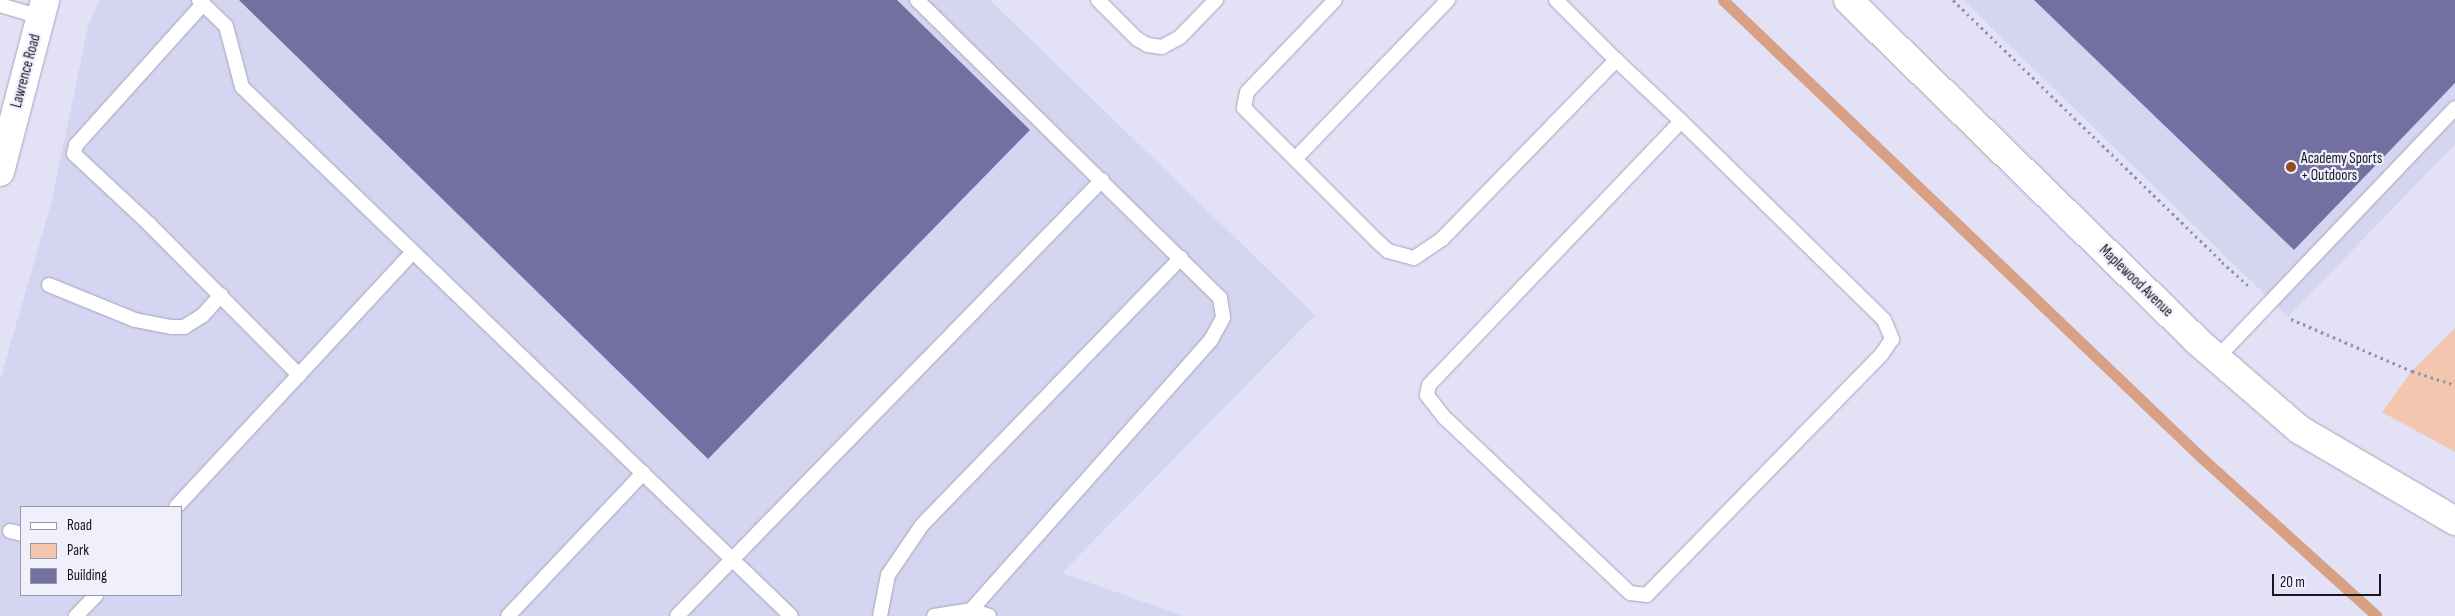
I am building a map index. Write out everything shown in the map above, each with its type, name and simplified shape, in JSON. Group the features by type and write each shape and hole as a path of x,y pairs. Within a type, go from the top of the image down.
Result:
{"street":[{"name":"Maplewood Avenue","path":"1848,0 2217,358 2300,430 2455,521"},
{"name":"Lawrence Road","path":"0,172 43,8"}],"lane":[{"path":"917,0 1220,298 1223,318 1210,341 971,610"},
{"path":"1098,0 1137,39 1148,45 1162,47 1180,38 1216,0"},
{"path":"1335,0 1247,92 1244,108 1388,251 1414,258 1442,239 1616,60"},
{"path":"1295,159 1448,0"},
{"path":"1556,0 1616,60 1681,121 1884,320 1892,339 1882,354 1646,595 1630,593 1444,417 1427,395 1428,385 1681,121"},
{"path":"299,375 221,295 74,154 76,145 201,2 226,26 242,86 792,616"},
{"path":"0,5 43,8"},
{"path":"2217,358 2455,108"},
{"path":"677,616 1102,180"},
{"path":"177,506 413,252"},
{"path":"880,616 888,575 922,525 1181,258"},
{"path":"49,285 135,320 172,327 184,326 203,315 221,295"},
{"path":"508,616 643,473"},
{"path":"76,616 95,596"},
{"path":"934,616 971,610 988,616"}],"path":[{"path":"1953,0 2222,262 2278,312 2412,371 2455,385"}],"shaded area":[{"path":"100,0 990,0 1315,315 1062,573 1184,616 0,616 0,380 52,200 88,26"},
{"name":"Academy Sports + Outdoors","path":"1963,0 2455,0 2455,144 2288,317"}],"green space":[{"path":"2455,328 2455,452 2382,412 2412,371"}],"building":[{"path":"239,0 897,0 1030,130 708,459"},
{"name":"Academy Sports + Outdoors","path":"2034,0 2455,0 2455,83 2294,250"}],"waterway":[{"path":"1723,0 2203,459 2377,616"}],"place":[{"name":"Academy Sports + Outdoors","path":"2291,167"}]}
